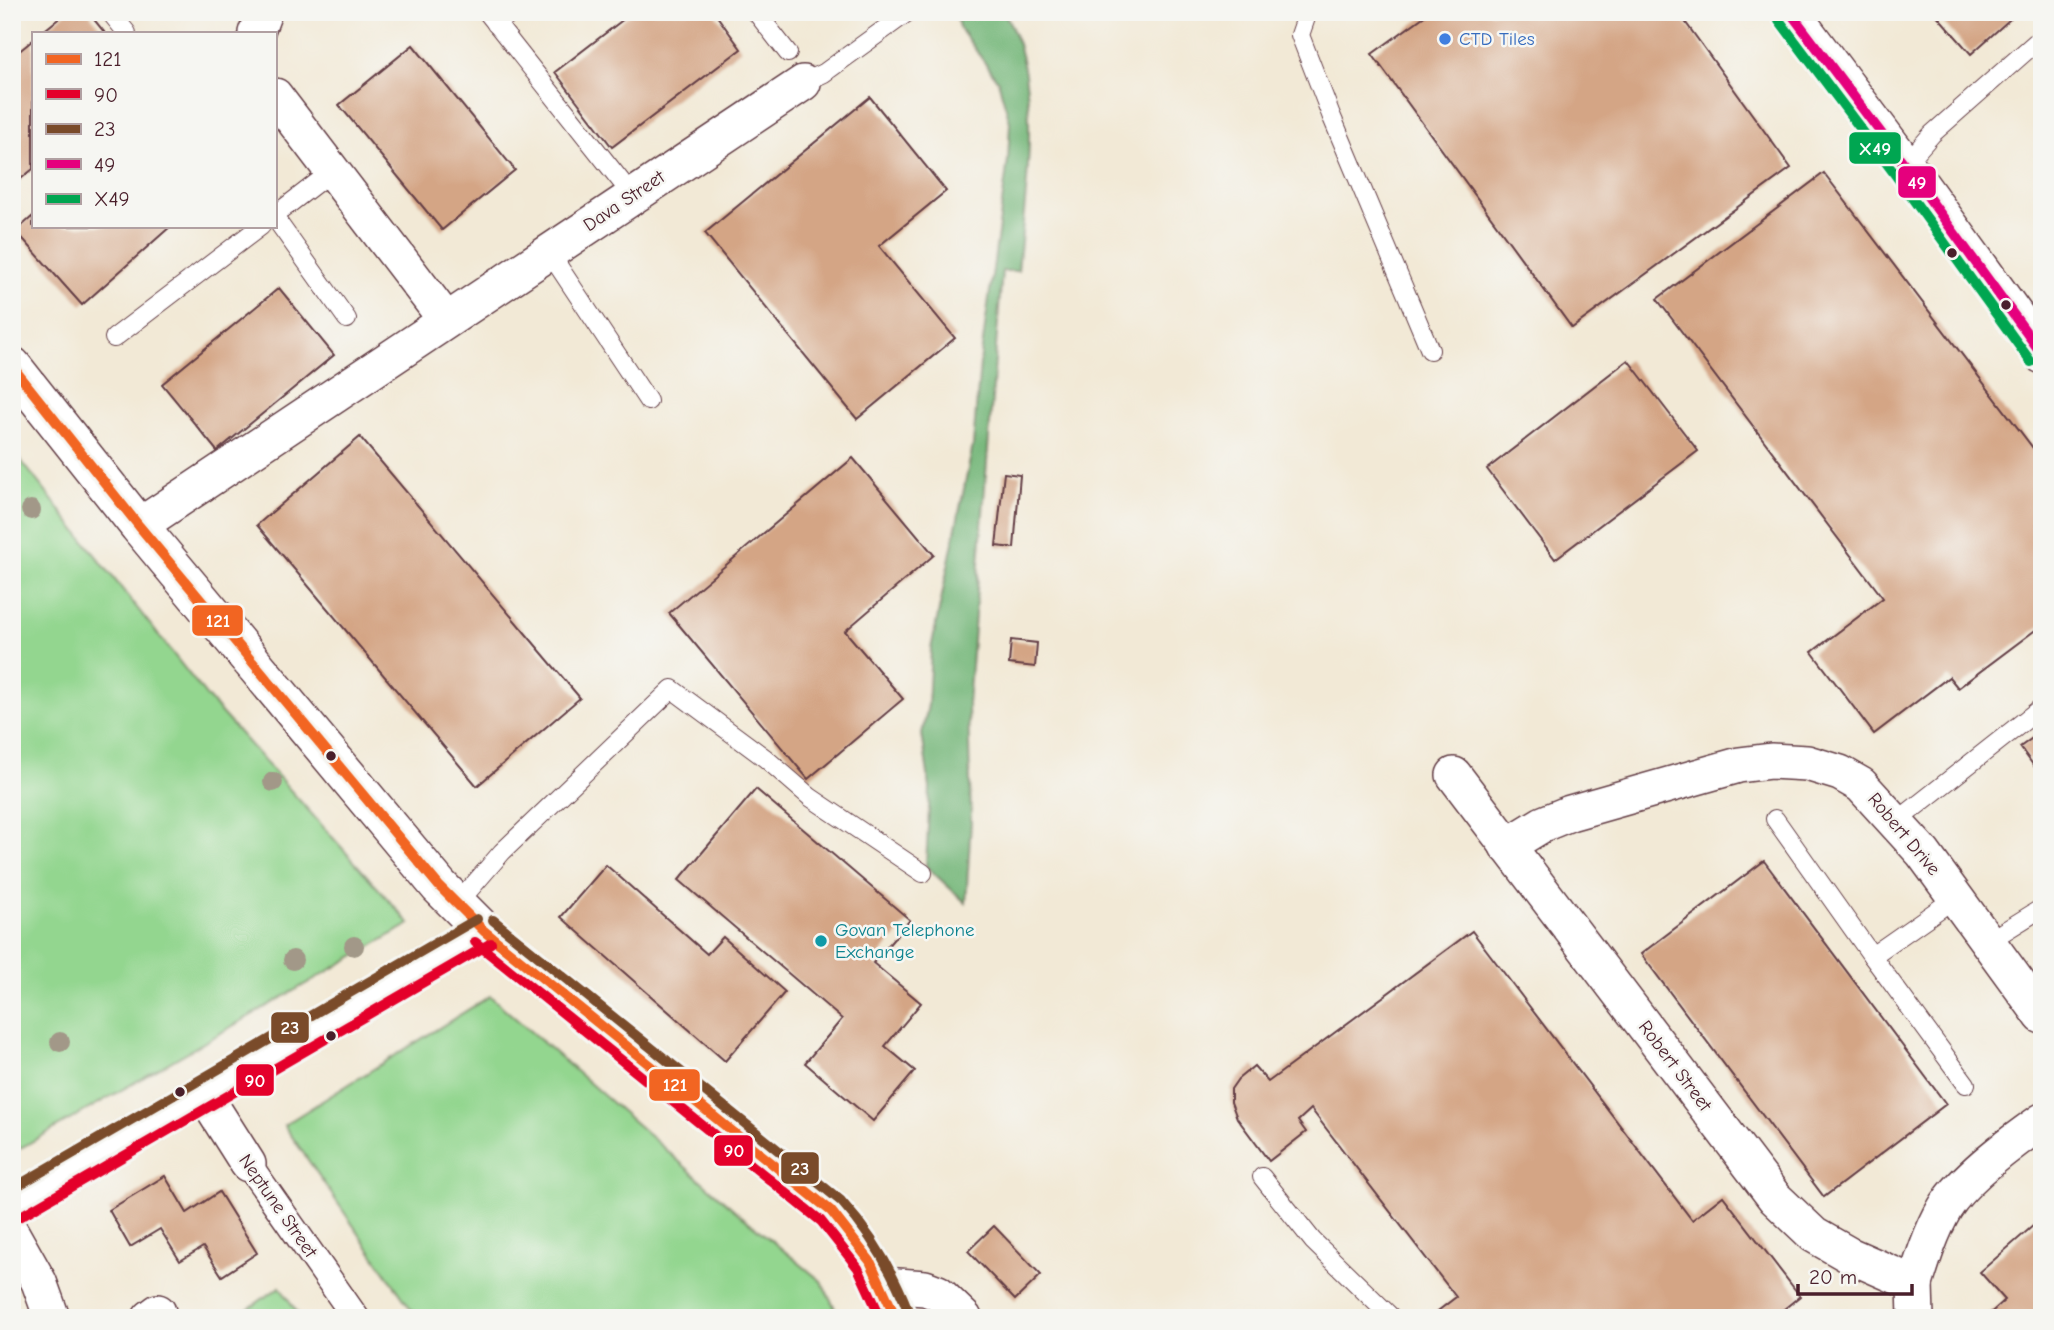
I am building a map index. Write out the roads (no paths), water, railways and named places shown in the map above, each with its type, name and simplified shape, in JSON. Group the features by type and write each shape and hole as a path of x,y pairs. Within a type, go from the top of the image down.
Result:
{"street":[{"path":"256,32 264,12"},
{"path":"1790,12 2042,354"},
{"name":"Dava Street","path":"139,526 803,83"},
{"path":"276,97 446,320"},
{"path":"12,366 139,526 399,839 457,904 484,931 831,1211 865,1251 890,1301 925,1288 938,1293 964,1318"},
{"name":"Robert Drive","path":"1507,846 1543,824 1570,813 1739,765 1771,761 1807,763 1840,774 1861,785 1896,822 1923,853 2042,1016"},
{"name":"Robert Street","path":"1454,775 1775,1198 1814,1235 1849,1255 1915,1301"},
{"path":"12,1205 484,931"},
{"name":"Neptune Street","path":"203,1093 248,1164 356,1318"},
{"path":"1915,1301 1926,1247 1947,1206 1979,1170 2042,1121"},
{"path":"12,1234 39,1282 52,1318"}],"lane":[{"path":"110,12 126,32"},
{"path":"512,12 491,18 632,195"},
{"path":"756,12 788,53"},
{"path":"803,83 824,73 908,12"},
{"path":"1308,12 1300,35 1430,350"},
{"path":"1905,165 1932,134 2042,37"},
{"path":"276,215 332,171"},
{"path":"276,217 347,319"},
{"path":"114,338 258,228"},
{"path":"549,252 648,401"},
{"path":"457,904 502,852 672,689 765,758 810,797 923,873"},
{"path":"1896,822 2042,707"},
{"path":"1775,819 1966,1084"},
{"path":"1872,956 1955,898"},
{"path":"1987,942 2042,908"},
{"path":"1262,1177 1312,1241 1392,1318"}],"place":[{"name":"CTD Tiles","path":"1445,39"},
{"name":"Govan Telephone Exchange","path":"821,941"}]}
